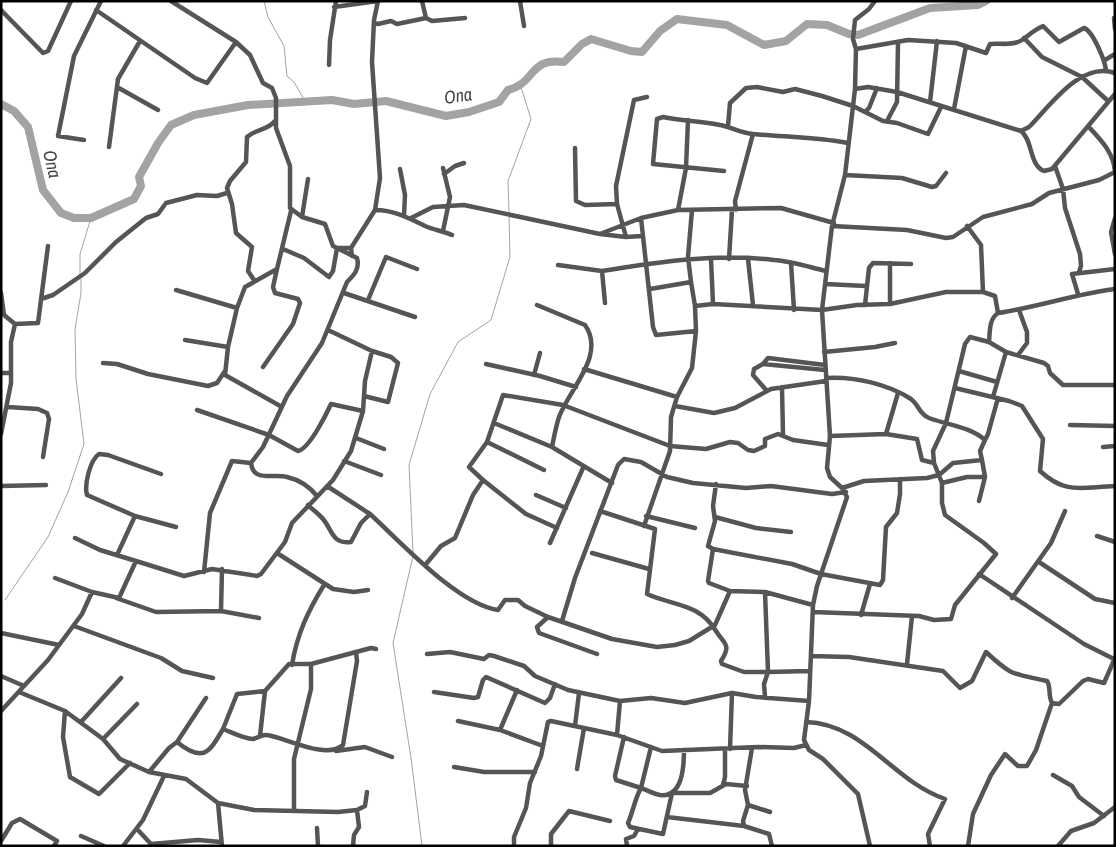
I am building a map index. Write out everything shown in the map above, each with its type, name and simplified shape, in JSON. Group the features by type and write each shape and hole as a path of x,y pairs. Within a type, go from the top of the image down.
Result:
{"street":[{"path":"1,10 43,53 48,51 71,1"},
{"path":"84,140 58,136 74,56 101,1"},
{"path":"171,1 236,42 250,55 263,83 272,88 276,98 276,121 285,157 290,166 291,211 272,287 275,293 298,299 300,303 293,324 263,367"},
{"path":"329,65 336,1"},
{"path":"334,7 378,1 374,23 372,62 380,178 375,210 351,248 352,256"},
{"path":"422,1 426,18"},
{"path":"520,1 524,26"},
{"path":"870,846 858,794 848,782 806,745 804,740 809,701 813,605 821,574 847,497 844,490 828,472 830,436 822,310 833,224 845,175 855,90 856,49 853,39 855,20 869,10 875,1"},
{"path":"96,10 195,78 207,83 236,42"},
{"path":"374,23 391,21 397,24 426,18 432,21 465,18"},
{"path":"1114,18 1115,29"},
{"path":"856,49 898,42 937,41 966,46 986,53 990,44 1008,44 1024,38 1043,26 1059,42 1087,28 1104,60 1106,70"},
{"path":"1024,38 1042,57 1082,77 1108,102"},
{"path":"110,147 118,79 140,40"},
{"path":"930,102 937,41"},
{"path":"887,121 897,102 898,42"},
{"path":"954,109 966,46"},
{"path":"1104,60 1115,54"},
{"path":"1022,131 1029,127 1073,82 1082,77 1106,70 1115,73"},
{"path":"117,87 158,110"},
{"path":"728,126 730,103 746,88 756,87 783,92 795,89 853,106 887,121 928,134 941,107"},
{"path":"855,90 868,87 897,92 1022,131 1026,136 1029,148 1039,168 1044,171 1055,166 1115,94"},
{"path":"865,112 869,108 877,88"},
{"path":"626,237 617,204 616,186 634,100 647,97"},
{"path":"724,171 653,164 657,119 688,120 728,126 753,134 776,134 803,139 828,139 848,143"},
{"path":"678,210 686,168 688,120"},
{"path":"254,280 248,271 252,247 236,232 232,204 227,193 228,184 246,162 247,137 258,130 271,126 276,121"},
{"path":"600,234 641,218 678,210 781,208 833,224 907,230 946,238 953,237 983,217 1032,204 1049,193 1100,180 1115,172 1112,156 1103,141 1088,126"},
{"path":"729,259 735,201 753,134"},
{"path":"575,148 576,201 584,205 617,204"},
{"path":"444,174 455,166 464,164"},
{"path":"1055,166 1063,189 1065,208 1080,254 1081,266 1079,272"},
{"path":"443,168 450,197 443,230"},
{"path":"400,169 404,195 404,215"},
{"path":"845,175 902,178 932,187 936,186 946,173"},
{"path":"302,217 308,179"},
{"path":"41,299 53,295 85,273 116,242 146,218 158,214 166,203 191,196 217,196 227,193"},
{"path":"411,218 433,207 464,205 600,234 626,237 641,236"},
{"path":"375,210 404,215 424,226 443,230 452,235"},
{"path":"644,526 670,446 674,406 692,368 696,331 689,260 692,210"},
{"path":"251,463 269,435 296,381 312,361 328,330 347,282 357,268 356,258 333,246 325,224 302,217 291,211"},
{"path":"641,218 641,236 650,290 653,327 656,335 696,331"},
{"path":"1115,218 1111,232 1115,254"},
{"path":"967,226 981,245 983,292"},
{"path":"1,293 4,318 15,324 38,323 48,246"},
{"path":"283,249 304,258 329,277 334,271 337,248"},
{"path":"337,248 351,248"},
{"path":"368,300 386,257 417,269"},
{"path":"711,259 713,304"},
{"path":"558,265 602,271 689,260 748,259 775,260 826,271"},
{"path":"748,259 753,305"},
{"path":"791,263 794,310"},
{"path":"865,305 868,268 873,263 911,264"},
{"path":"890,263 890,304"},
{"path":"102,363 117,364 148,374 208,386 217,383 225,372 228,347 243,290 254,280 268,276 277,269"},
{"path":"1078,294 1071,276 1079,272 1097,273 1115,269"},
{"path":"602,271 605,303"},
{"path":"650,290 691,282"},
{"path":"825,284 866,286"},
{"path":"989,342 990,325 994,316 998,313 1019,310 1078,294 1115,289"},
{"path":"176,290 237,308"},
{"path":"695,306 713,304 753,305 794,310 822,310 890,304 918,299 936,293 983,292 995,296 998,313"},
{"path":"344,293 414,318"},
{"path":"537,305 585,325 589,331 592,347 576,387 560,415 552,447"},
{"path":"1018,356 1027,344 1027,332 1019,310"},
{"path":"1,434 8,407 11,342 15,324"},
{"path":"328,330 372,351 394,359 398,363 388,402 364,396"},
{"path":"813,612 912,616 934,620 951,619 956,605 996,554 945,515 942,503 942,482 934,463 934,444 946,423 969,338 989,342 1006,352 1044,363 1048,366 1050,373 1063,385 1115,385"},
{"path":"185,340 228,347"},
{"path":"824,352 895,343"},
{"path":"75,538 178,576 222,570 257,576 261,574 285,542 292,523 327,486 344,461 356,438 363,411 372,351"},
{"path":"979,501 985,477 980,451 988,434 996,398 997,382 1006,352"},
{"path":"534,375 540,353"},
{"path":"767,390 753,375 754,369 763,364 768,358 825,368"},
{"path":"486,364 564,382 576,387"},
{"path":"584,369 677,397"},
{"path":"1,373 11,372"},
{"path":"225,372 227,377 282,407"},
{"path":"959,372 997,382"},
{"path":"674,406 714,413 735,408 767,390 782,386 844,378 868,382 898,393 914,402 922,414 965,430 974,431 984,440"},
{"path":"782,386 783,435"},
{"path":"955,388 1022,406 1032,426 1041,436 1043,446 1039,467 1047,478 1059,486 1072,490 1115,486"},
{"path":"886,434 898,393"},
{"path":"557,528 526,514 469,467 487,442 503,394 565,406 670,446 706,449 730,442 738,443 748,450 757,450 765,446 765,439 778,434 793,440 828,445"},
{"path":"197,410 269,435 290,448 301,451 320,425 331,404 363,411"},
{"path":"8,407 38,409 47,413 49,419 44,457"},
{"path":"494,423 552,447 583,468 612,484"},
{"path":"1070,424 1115,426"},
{"path":"830,436 886,434 917,439 922,460 934,463"},
{"path":"356,438 384,449"},
{"path":"487,442 544,470"},
{"path":"1103,448 1115,446"},
{"path":"161,474 108,455 99,454 94,458 86,488 87,495 94,500 135,516 176,527"},
{"path":"562,621 575,578 618,465 627,458 641,462 661,473 683,481 746,488 770,486 832,494 864,481 927,478 938,474 954,464 982,460"},
{"path":"204,572 204,557 213,501 226,479 232,461 251,463"},
{"path":"344,461 381,475"},
{"path":"251,463 255,472 260,475 285,476 301,482 317,496"},
{"path":"550,543 583,468"},
{"path":"942,482 967,477 985,477"},
{"path":"716,484 713,506 715,517 708,546 713,549 792,564 821,574 880,585 883,580 884,537 886,527 897,513 901,488 900,479"},
{"path":"426,564 441,546 455,538 473,494 483,480"},
{"path":"1,486 46,484"},
{"path":"327,486 370,514 465,597 482,606 498,610 505,600 512,599 548,617 618,641 656,646 675,645 689,641 715,625 730,591"},
{"path":"536,495 566,508"},
{"path":"308,505 323,519 333,538 342,542 351,542 361,523 370,514"},
{"path":"600,511 655,529 647,594 688,607 700,613 715,625 726,644 722,664 740,671 810,671"},
{"path":"1012,598 1039,562 1066,511"},
{"path":"118,555 135,516"},
{"path":"646,516 695,528"},
{"path":"715,517 756,528 791,532"},
{"path":"1098,536 1115,542"},
{"path":"713,549 709,583 730,591 765,592 813,605"},
{"path":"277,553 324,585 333,589 347,592 368,590"},
{"path":"592,553 650,570"},
{"path":"116,598 121,595 136,562"},
{"path":"1039,562 1094,599 1115,603"},
{"path":"221,611 222,570"},
{"path":"980,574 1012,598 1084,644 1114,659 1104,682 1088,679 1059,704 1052,703"},
{"path":"55,578 156,612 221,611 259,618"},
{"path":"861,615 870,584"},
{"path":"292,664 296,642 307,613 324,585"},
{"path":"1,710 19,692 74,626 92,592"},
{"path":"765,592 768,672 764,684 765,698"},
{"path":"906,664 912,616"},
{"path":"548,617 538,627 539,633 597,654"},
{"path":"74,626 161,658 182,672 213,678"},
{"path":"1,633 59,645"},
{"path":"260,736 265,692 284,668 292,664 311,664 356,652 376,649"},
{"path":"332,751 343,745 357,662 356,652"},
{"path":"427,654 450,652 484,659 489,655 494,656 524,666 535,676 555,684 579,692 620,701 651,698 685,703 732,693 765,698 809,701"},
{"path":"811,656 849,657 943,670 949,675 957,688 962,688 970,683 976,675 986,652 1008,672 1017,676 1047,681 1049,684 1049,697 1052,703 1036,750 1027,766 1018,766 1005,754 991,775 973,814 968,846"},
{"path":"294,810 294,764 311,689 311,664"},
{"path":"1,676 24,686"},
{"path":"434,692 474,698 478,696 483,680 486,677 545,703 550,698 555,684"},
{"path":"81,722 121,678"},
{"path":"500,730 517,690"},
{"path":"19,692 65,711 103,739 110,749 130,763 149,772 164,776 186,778 218,803 254,810 338,812 357,810 365,806 367,792"},
{"path":"177,742 197,754 205,754 210,751 223,729 237,694 265,692"},
{"path":"575,726 579,692"},
{"path":"723,786 732,693"},
{"path":"149,772 169,748 177,742 206,698"},
{"path":"617,734 620,701"},
{"path":"103,739 137,704"},
{"path":"65,711 64,737 70,777 100,794 130,763"},
{"path":"458,720 500,730 543,746"},
{"path":"514,846 514,837 526,808 548,722 617,734 662,750 794,748 806,745"},
{"path":"806,722 832,727 854,736 870,747 904,778 925,792 945,799 928,834 930,846"},
{"path":"577,769 584,728"},
{"path":"223,729 247,738 254,739 266,734 297,744 332,751 365,747 392,757"},
{"path":"624,737 615,776 616,780 660,795 672,792 710,793 723,786 734,784 746,786"},
{"path":"651,747 641,788 637,794 637,801 628,823 630,827 663,834 672,792 684,773 684,750"},
{"path":"744,826 743,822 748,805 745,790 752,748"},
{"path":"454,767 484,772 534,772"},
{"path":"1053,775 1072,786 1079,797 1104,816"},
{"path":"123,846 137,829 164,776"},
{"path":"137,829 152,844 183,843 198,840 221,844 218,803"},
{"path":"748,805 770,812"},
{"path":"1058,846 1071,831 1094,823 1115,807"},
{"path":"353,846 354,835 359,827 357,810"},
{"path":"551,846 551,834 569,812 610,821"},
{"path":"667,817 744,826 770,834 772,846"},
{"path":"1,841 12,823 20,819 57,841 54,846"},
{"path":"317,828 318,846"},
{"path":"627,846 626,839 634,836 638,829"},
{"path":"81,836 104,846"}],"waterway":[{"path":"264,1 268,17 284,46 287,76 294,82 305,101"},
{"name":"Ona","path":"1,104 14,111 28,127 43,190 61,213 74,218 91,218 134,199 141,186 139,177 158,143 171,125 194,115 248,105 332,100 354,104 386,101 446,116 469,112 499,102 508,90 524,82 538,67 553,61 564,62 582,44 591,39 631,51 642,52 660,31 677,19 727,25 764,45 786,41 807,24 827,25 849,34 858,35 930,8 978,5 986,1"},
{"path":"509,213 508,181 531,119 521,87"},
{"path":"413,552 409,465 430,394 458,342 491,320 510,257 509,217"},
{"path":"80,275 80,254 91,218"},
{"path":"5,600 48,537 68,492 84,444 76,379 75,329 81,293 81,279"},
{"path":"413,556 393,643 411,758 422,846"}]}
